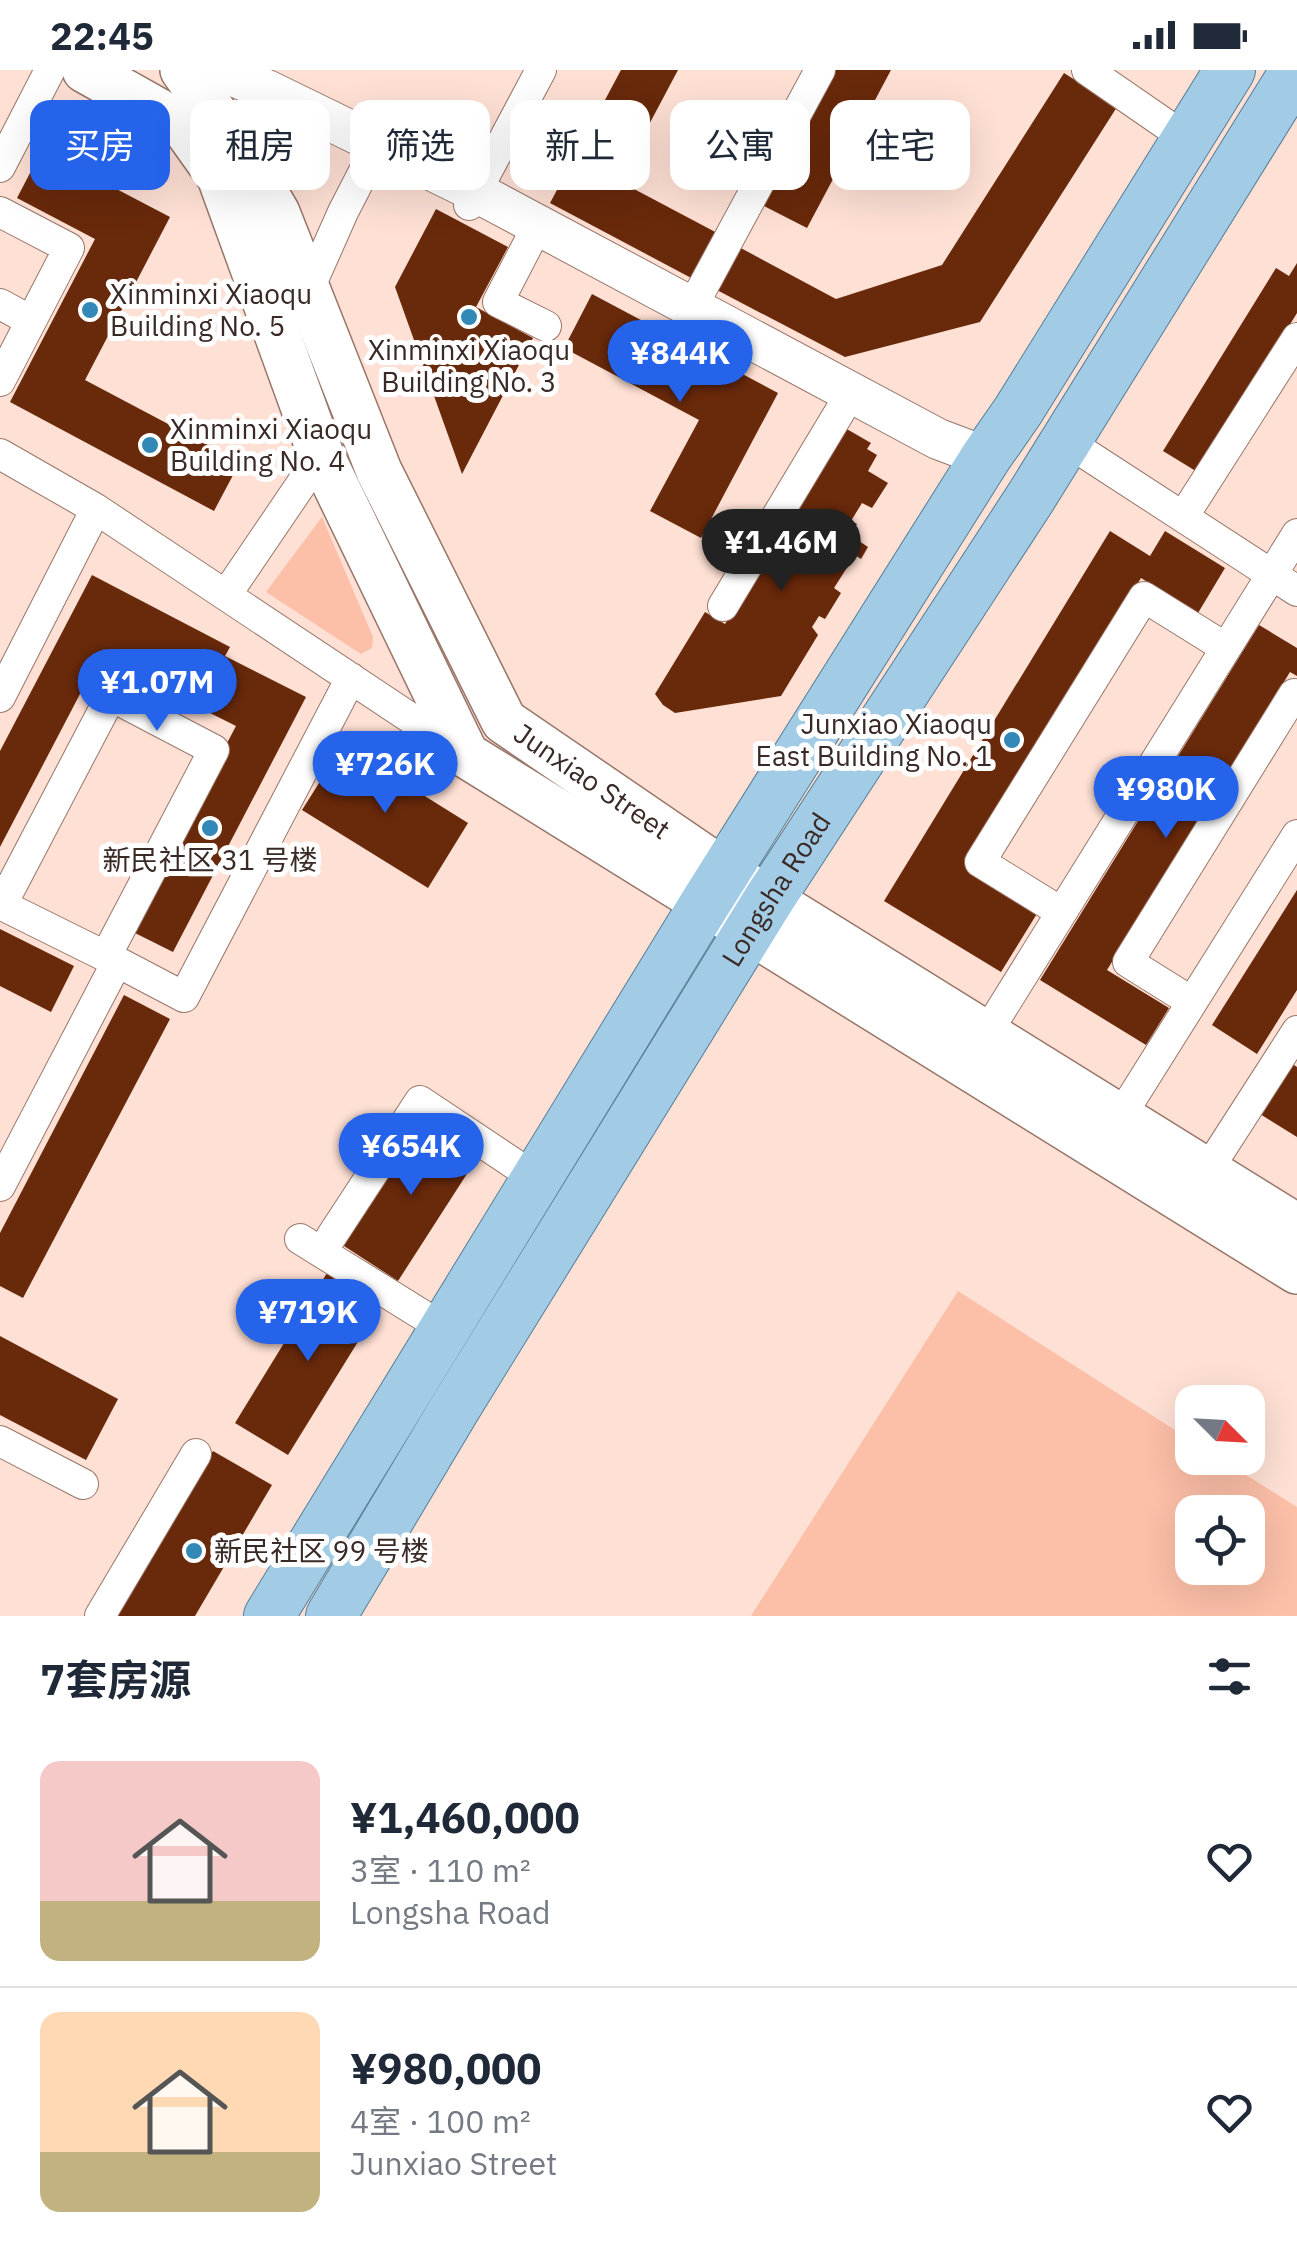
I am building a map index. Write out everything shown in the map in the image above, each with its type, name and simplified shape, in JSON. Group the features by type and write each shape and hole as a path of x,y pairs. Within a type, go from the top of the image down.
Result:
{"main road":[{"path":"85,70 183,125 220,177 321,455 466,754"},
{"name":"Longsha Road","path":"269,1616 716,887 1230,70"},
{"name":"Longsha Road","path":"331,1616 760,915 1066,442 1296,70"},
{"name":"Junxiao Street","path":"196,72 277,213 379,472 504,721 716,887"},
{"name":"Junxiao Street","path":"466,754 716,887 1297,1271"},
{"name":"Junxiao Street","path":"760,915 986,1034 1297,1228"}],"street":[{"path":"0,167 50,70"},
{"path":"472,199 541,70"},
{"path":"692,308 820,70"},
{"path":"1087,70 1187,139"},
{"path":"196,72 245,97 350,140"},
{"path":"308,290 354,190"},
{"path":"454,190 538,225 938,440 986,457"},
{"path":"0,212 69,248 0,381"},
{"path":"538,225 498,302 546,326"},
{"path":"0,304 32,320"},
{"path":"1184,517 1297,338"},
{"path":"723,606 852,392"},
{"path":"1066,442 1284,583"},
{"name":"Junxiao Street","path":"0,454 96,509 466,754"},
{"path":"226,595 321,455"},
{"path":"2,686 96,509"},
{"path":"986,1034 1226,648 1284,583 1297,534"},
{"path":"1061,912 980,862 1113,646 1144,597 1226,648"},
{"path":"117,962 1,904 110,696 214,750 106,956 184,998 351,678"},
{"path":"1192,1002 1128,962 1294,694 1297,696"},
{"path":"1120,1117 1297,835"},
{"path":"0,1186 117,962"},
{"path":"1207,1172 1297,1031"},
{"path":"445,1329 315,1238 420,1101 537,1179"},
{"path":"0,1441 83,1484"},
{"path":"100,1616 196,1454"}],"shaded area":[{"path":"322,517 373,637 372,648 361,654 266,592"},
{"path":"958,1291 1175,1430 1175,1475 1246,1475 1297,1507 1297,1616 751,1616"}],"building":[{"path":"621,70 678,70 650,123 650,100 605,100"},
{"path":"834,70 891,70 875,100 830,100 830,185 807,228 762,205 770,190 810,190 810,115"},
{"path":"1064,73 1117,107 980,322 845,357 715,289 737,246 836,299 942,265"},
{"name":"Xinminxi Xiaoqu Building No. 5","path":"30,173 30,190 118,190 170,217 85,380 240,462 214,511 10,402 95,239 17,198"},
{"path":"557,190 636,190 719,234 695,280 550,203"},
{"name":"Xinminxi Xiaoqu Building No. 3","path":"436,209 508,247 476,307 533,338 462,474 395,287"},
{"path":"1297,263 1297,313 1199,473 1163,451 1276,268 1289,276"},
{"path":"592,294 778,393 701,538 650,511 699,420 564,348"},
{"path":"845,428 871,443 867,449 877,455 868,471 888,483 872,508 862,503 851,521 857,524 850,535 868,547 861,559 855,555 834,588 841,593 825,619 819,616 812,627 818,635 781,696 675,713 655,694 705,612 725,624"},
{"name":"Junxiao Xiaoqu East Building No. 1","path":"1110,531 1150,556 1165,531 1225,568 1198,613 1141,578 965,867 1038,912 1001,972 884,901"},
{"path":"92,575 230,647 225,656 306,697 173,952 129,930 236,726 198,707 201,702 103,650 0,847 0,751"},
{"path":"1259,625 1297,648 1297,676 1290,672 1107,970 1169,1008 1146,1045 1040,980"},
{"path":"343,745 468,823 428,888 302,810"},
{"path":"1297,890 1297,990 1257,1054 1212,1025"},
{"path":"0,929 74,966 51,1012 0,986"},
{"path":"124,995 170,1019 23,1298 0,1286 0,1233"},
{"path":"1291,1063 1297,1067 1297,1137 1260,1114"},
{"path":"424,1115 481,1152 398,1281 341,1244"},
{"path":"327,1273 380,1306 288,1455 235,1423"},
{"path":"0,1336 118,1399 86,1460 0,1415"},
{"name":"新民社区 99 号楼","path":"213,1451 272,1485 195,1616 117,1616"}],"place":[{"name":"Xinminxi Xiaoqu Building No. 5","path":"90,310"},
{"name":"Xinminxi Xiaoqu Building No. 3","path":"469,317"},
{"name":"Xinminxi Xiaoqu Building No. 4","path":"150,445"},
{"name":"Junxiao Xiaoqu East Building No. 1","path":"1012,740"},
{"name":"新民社区 31 号楼","path":"210,828"},
{"name":"新民社区 99 号楼","path":"194,1551"}]}
